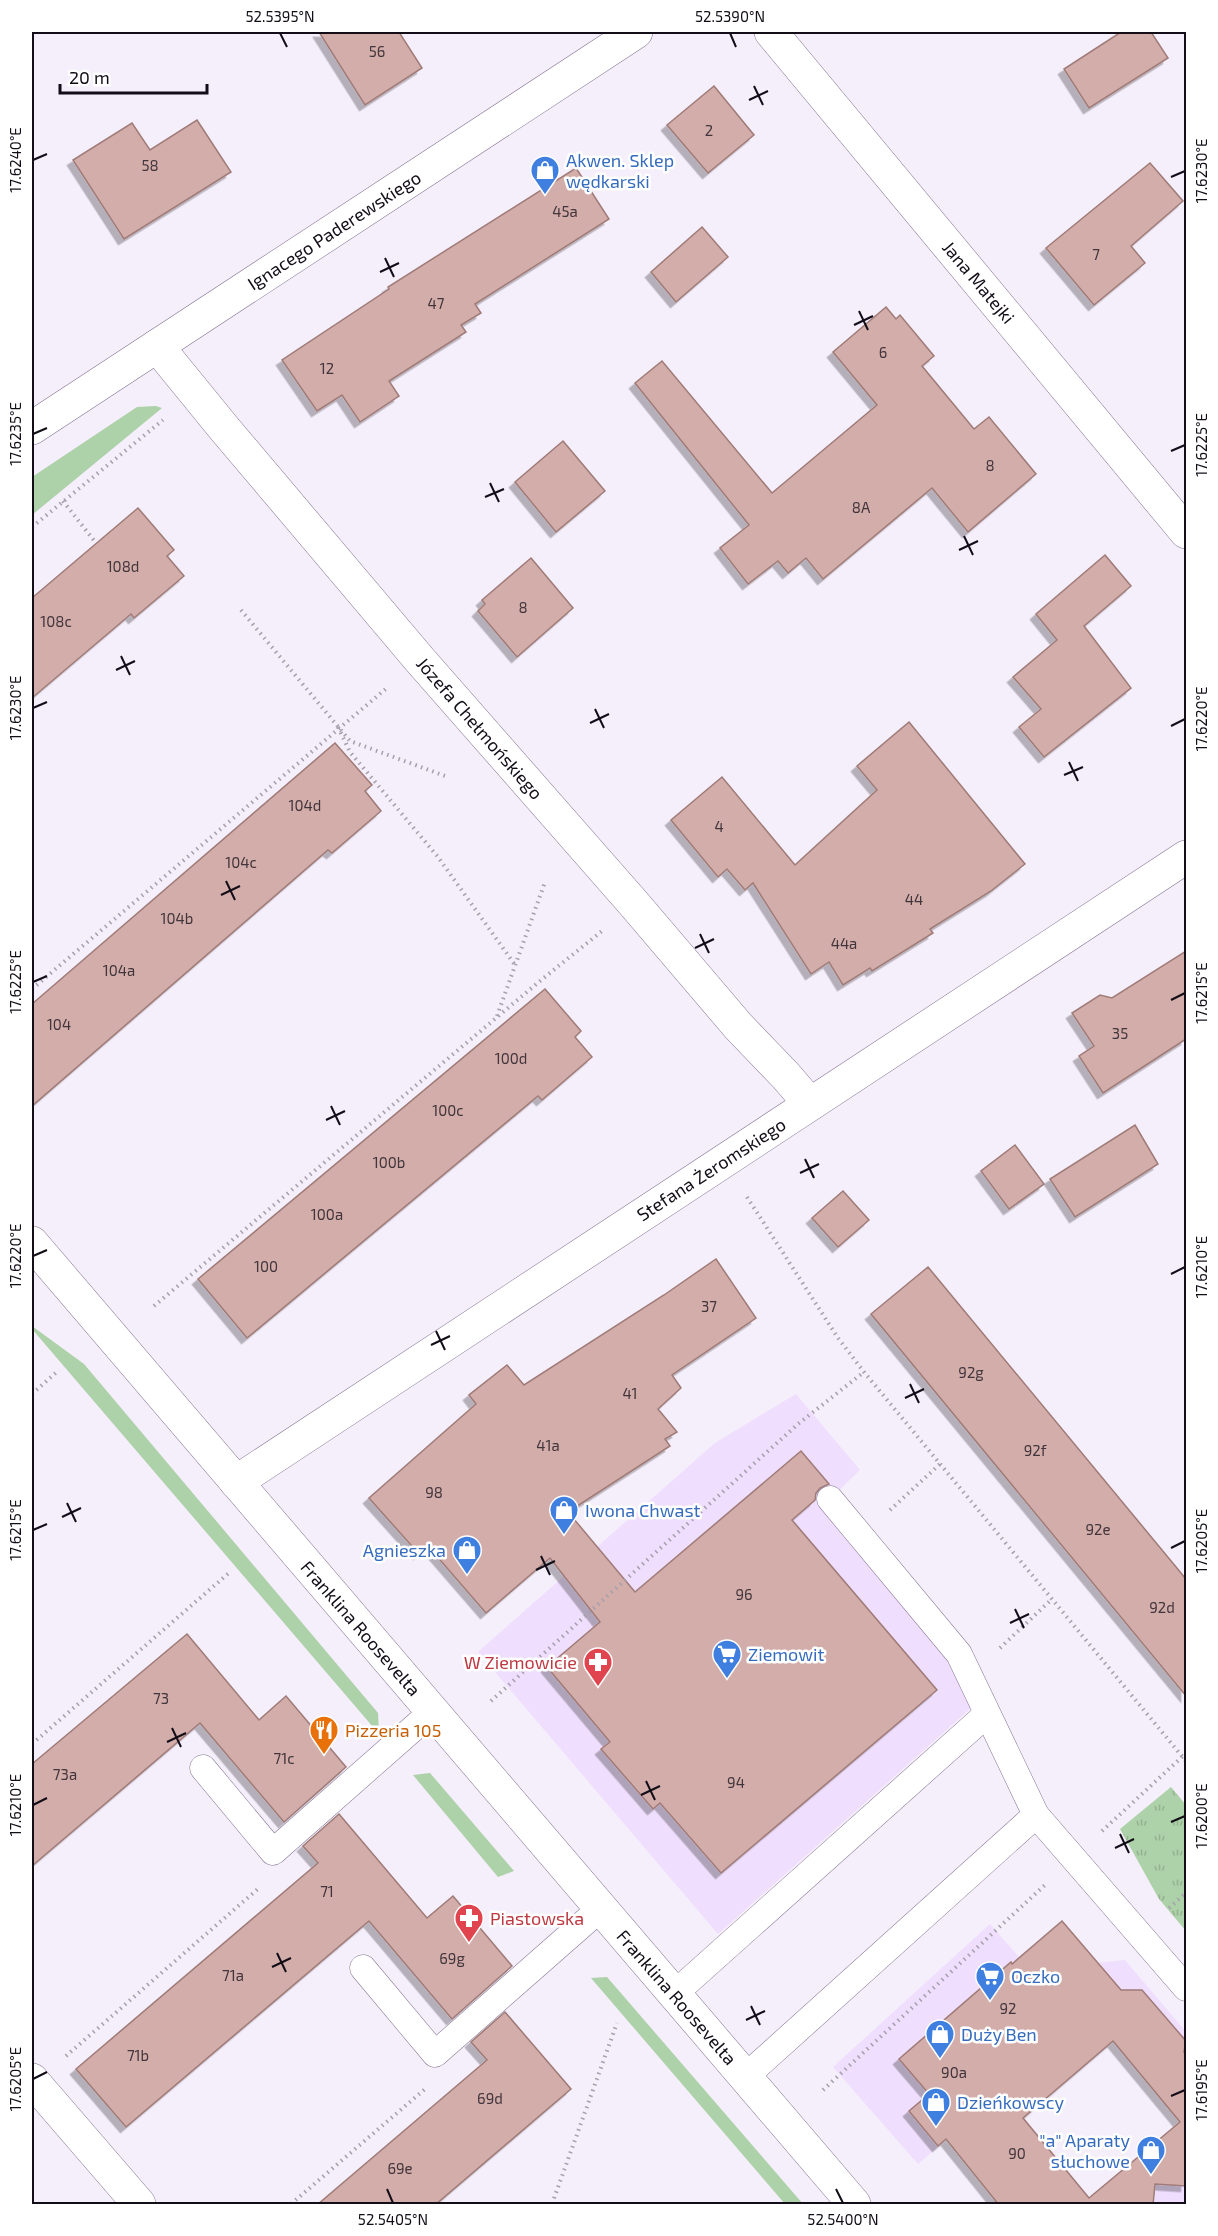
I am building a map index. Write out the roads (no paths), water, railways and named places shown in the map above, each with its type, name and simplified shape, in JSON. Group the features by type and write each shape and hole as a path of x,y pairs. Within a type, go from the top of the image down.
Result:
{"street":[{"name":"Ignacego Paderewskiego","path":"32,428 636,32"},
{"name":"Jana Matejki","path":"771,32 1186,532"},
{"name":"Józefa Chełmońskiego","path":"157,346 420,660 738,1026 810,1104"},
{"name":"Stefana Żeromskiego","path":"236,1482 1186,857"},
{"name":"Franklina Roosevelta","path":"32,1243 854,2205"},
{"path":"32,2080 139,2205"}],"lane":[{"path":"830,1499 959,1654 1036,1815 1186,1988"},
{"path":"203,1768 273,1852 433,1711"},
{"path":"674,1994 987,1714"},
{"path":"745,2077 1036,1815"},
{"path":"363,1968 435,2054 601,1908"}],"place":[{"name":"Akwen. Sklep wędkarski","path":"545,196"},
{"name":"Iwona Chwast","path":"564,1536"},
{"name":"Agnieszka","path":"467,1576"},
{"name":"Ziemowit","path":"727,1680"},
{"name":"W Ziemowicie","path":"598,1688"},
{"name":"Pizzeria 105","path":"324,1756"},
{"name":"Piastowska","path":"469,1944"},
{"name":"Oczko","path":"990,2002"},
{"name":"Duży Ben","path":"940,2060"},
{"name":"Dzieńkowscy","path":"936,2128"},
{"name":"\"a\" Aparaty słuchowe","path":"1151,2176"}]}
